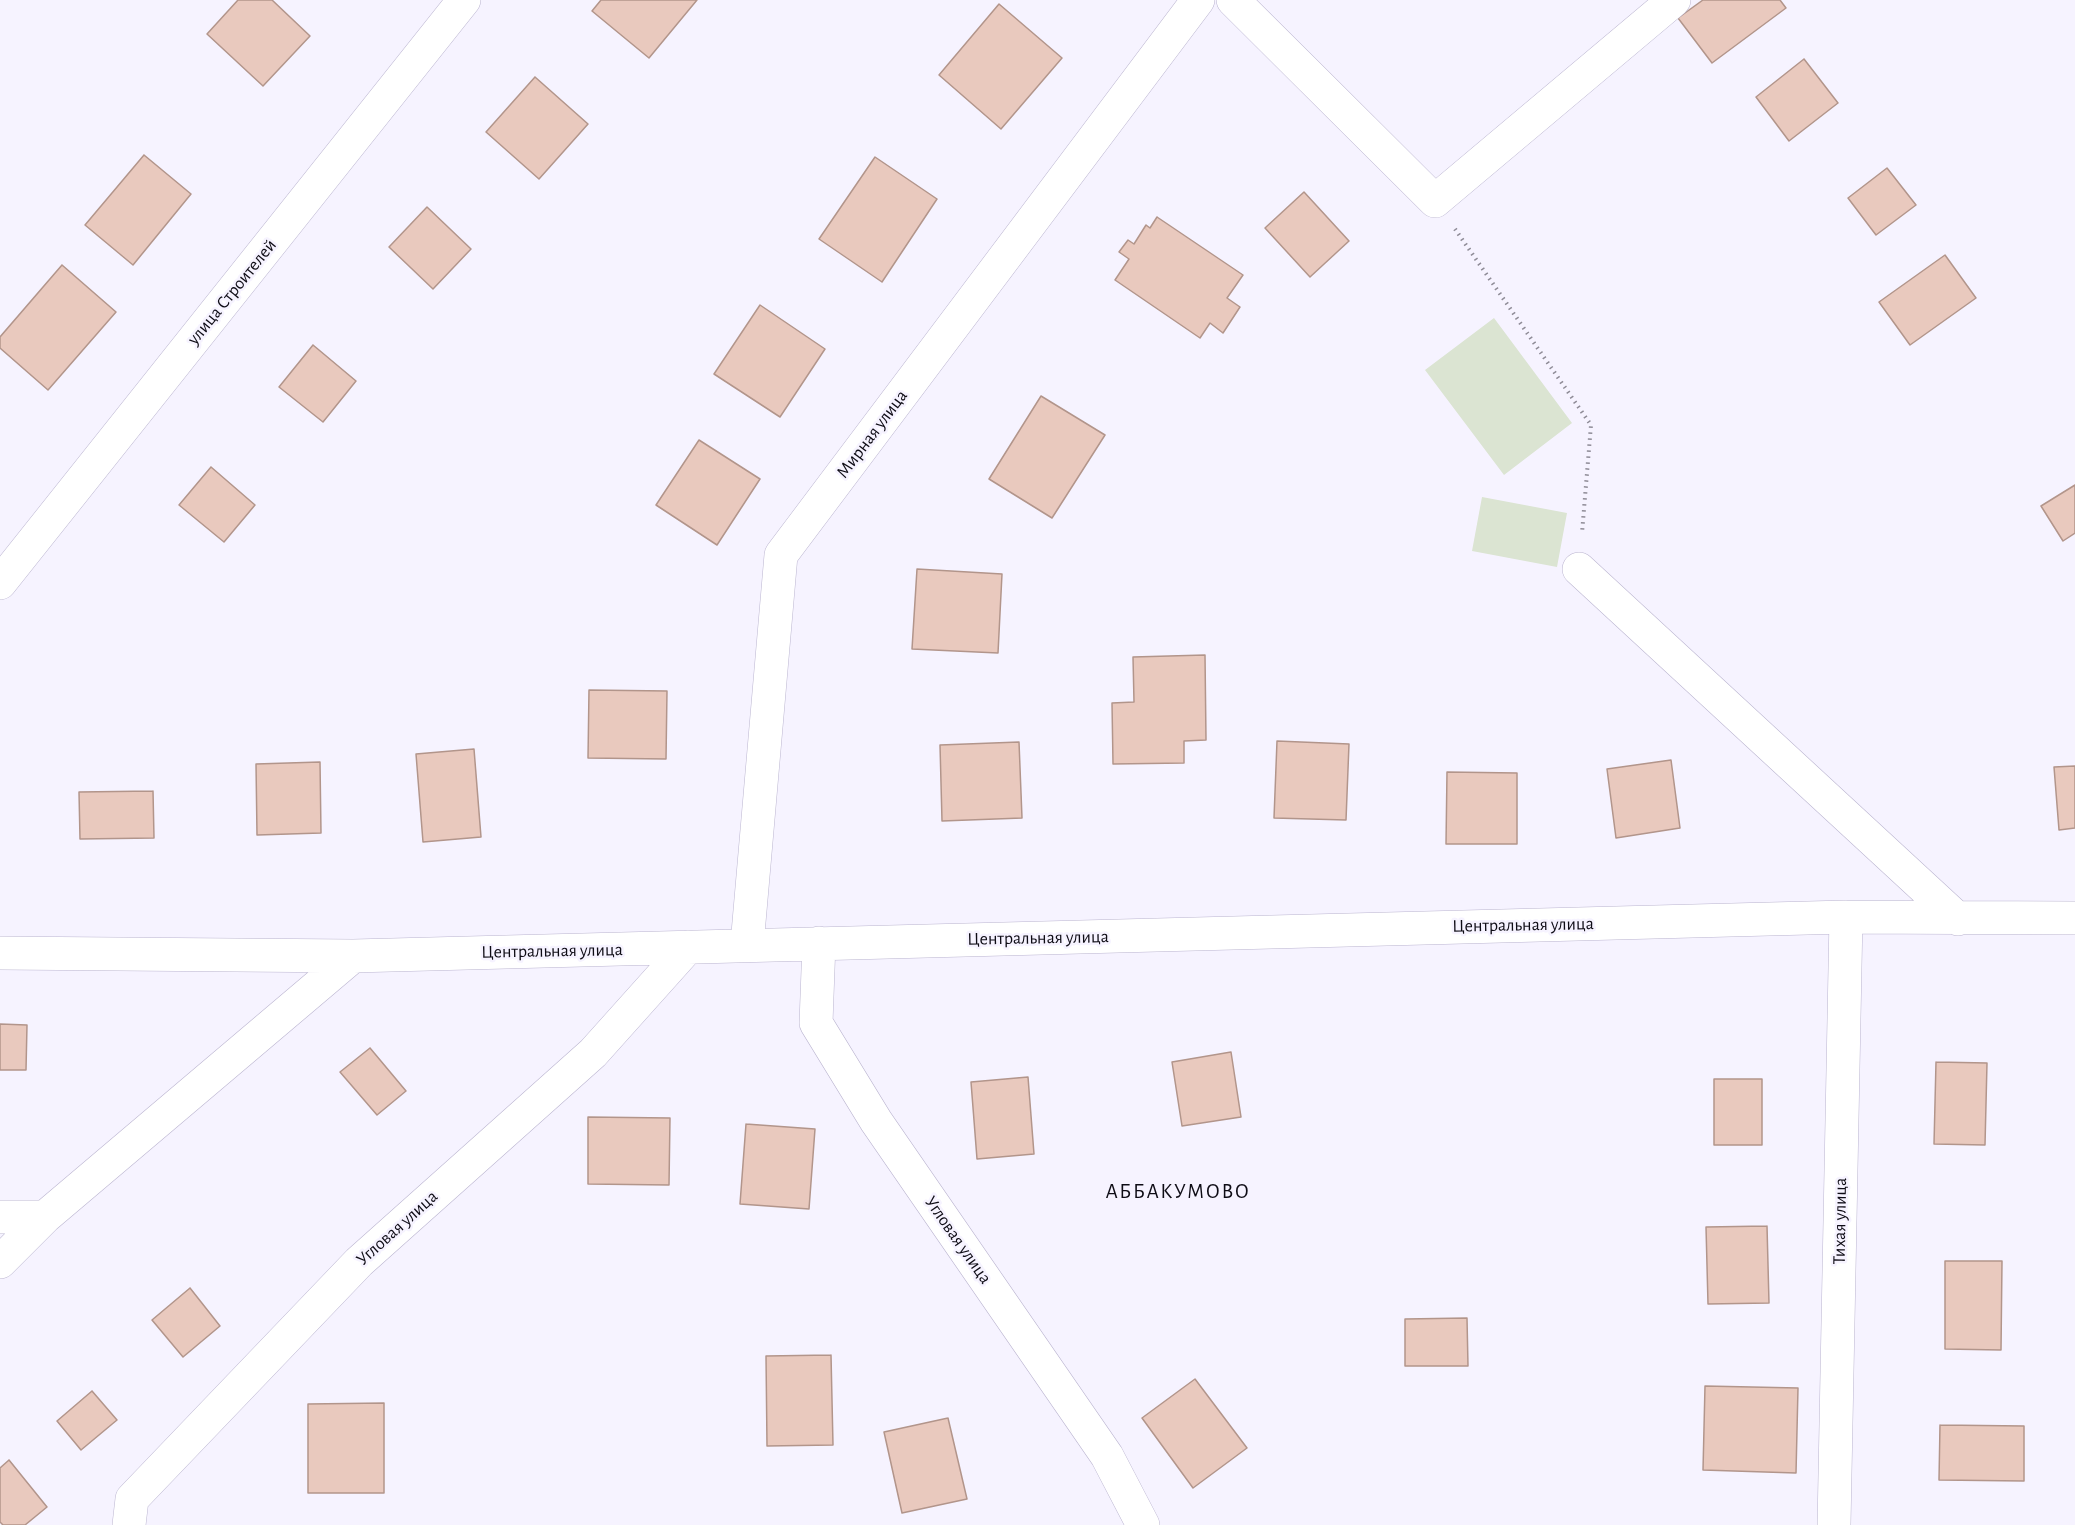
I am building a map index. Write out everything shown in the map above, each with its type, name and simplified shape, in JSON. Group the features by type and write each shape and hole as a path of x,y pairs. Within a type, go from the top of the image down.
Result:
{"street":[{"name":"улица Строителей","path":"0,583 464,0"},
{"name":"Мирная улица","path":"747,945 781,555 1198,0"},
{"path":"1233,0 1435,201 1674,0"},
{"path":"1580,570 1958,919"},
{"name":"Центральная улица","path":"0,953 353,956 1846,917 2075,918"},
{"name":"Тихая улица","path":"1834,1525 1846,917"},
{"name":"Угловая улица","path":"819,944 816,1023 876,1120 1107,1456 1143,1525"},
{"name":"Угловая улица","path":"129,1525 132,1498 359,1262 593,1053 688,947"},
{"path":"0,1262 45,1217 353,956"},
{"path":"0,1217 45,1217"}],"path":[{"path":"1435,201 1591,425 1580,570"}],"green space":[{"path":"1494,318 1572,423 1504,475 1425,370"},
{"path":"1482,497 1567,513 1557,567 1472,551"}],"building":[{"path":"238,0 272,0 310,36 263,86 207,34"},
{"path":"601,0 697,0 649,58 592,11"},
{"path":"1703,0 1780,0 1786,8 1712,63 1678,18"},
{"path":"999,4 1062,58 1001,129 939,75"},
{"path":"1804,59 1838,103 1789,141 1756,97"},
{"path":"535,77 588,124 539,179 486,132"},
{"path":"144,155 191,194 133,265 85,225"},
{"path":"875,157 937,199 882,282 819,239"},
{"path":"1887,168 1916,205 1876,235 1848,198"},
{"path":"1304,192 1349,241 1310,277 1265,228"},
{"path":"427,207 471,249 433,289 389,247"},
{"path":"1157,217 1243,275 1227,298 1240,307 1223,333 1210,323 1200,338 1115,280 1129,259 1119,252 1128,240 1134,244 1146,225 1150,228"},
{"path":"1945,255 1976,298 1910,345 1879,302"},
{"path":"62,265 116,312 48,390 0,348 0,337"},
{"path":"760,305 825,349 780,417 714,374"},
{"path":"313,345 356,381 323,422 279,387"},
{"path":"1041,396 1105,435 1052,518 989,479"},
{"path":"699,440 760,479 717,545 656,505"},
{"path":"211,467 255,505 224,542 179,505"},
{"path":"2075,485 2075,533 2063,541 2041,506"},
{"path":"917,569 1002,574 998,653 912,649"},
{"path":"1205,655 1206,740 1184,741 1184,763 1113,764 1112,703 1134,702 1133,657"},
{"path":"589,690 667,691 666,759 588,758"},
{"path":"1277,741 1349,744 1346,820 1274,818"},
{"path":"1019,742 1022,818 942,821 940,745"},
{"path":"474,749 481,837 423,842 416,754"},
{"path":"1671,760 1680,828 1616,838 1607,769"},
{"path":"320,762 321,833 257,835 256,764"},
{"path":"2075,766 2075,828 2059,830 2054,767"},
{"path":"1447,772 1517,773 1517,844 1446,844"},
{"path":"153,791 154,838 80,839 79,792"},
{"path":"0,1024 27,1025 26,1070 0,1070"},
{"path":"370,1048 406,1091 377,1115 340,1072"},
{"path":"1231,1052 1241,1117 1182,1126 1172,1062"},
{"path":"1936,1062 1987,1063 1985,1145 1934,1144"},
{"path":"1028,1077 1034,1154 977,1159 971,1082"},
{"path":"1714,1079 1762,1079 1762,1145 1714,1145"},
{"path":"588,1117 670,1118 669,1185 588,1184"},
{"path":"746,1124 815,1129 809,1209 740,1204"},
{"path":"1767,1226 1769,1303 1708,1304 1706,1227"},
{"path":"1945,1261 2002,1261 2001,1350 1945,1349"},
{"path":"190,1288 220,1326 183,1357 152,1320"},
{"path":"1467,1318 1468,1366 1405,1366 1405,1319"},
{"path":"831,1355 833,1445 767,1446 766,1356"},
{"path":"1195,1379 1247,1448 1193,1488 1142,1418"},
{"path":"1705,1386 1798,1388 1796,1473 1703,1470"},
{"path":"92,1391 117,1420 81,1450 57,1421"},
{"path":"384,1403 384,1493 308,1493 308,1404"},
{"path":"948,1418 967,1499 902,1513 884,1432"},
{"path":"1940,1425 2024,1426 2024,1481 1939,1480"},
{"path":"9,1460 47,1507 25,1525 3,1525 0,1522 0,1468"}],"district":[{"name":"АББАКУМОВО","path":"1178,1192"}]}
